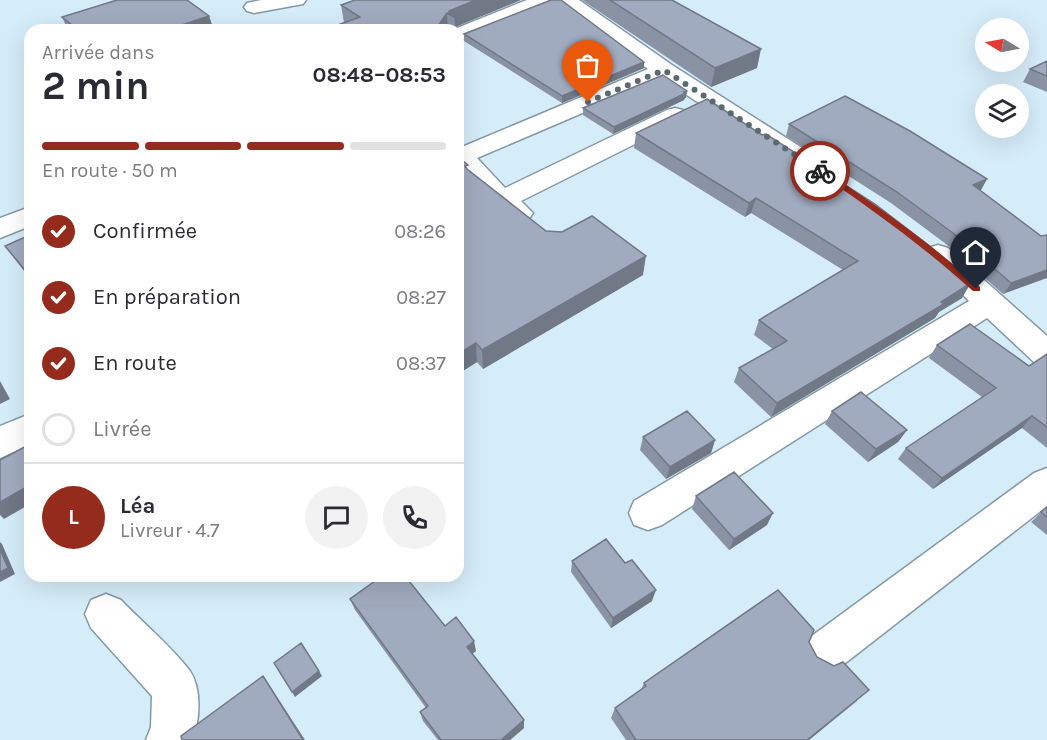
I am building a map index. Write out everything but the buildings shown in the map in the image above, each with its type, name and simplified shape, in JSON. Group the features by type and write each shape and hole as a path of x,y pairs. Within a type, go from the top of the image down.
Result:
{"street":[{"path":"254,7 296,0"},
{"path":"464,33 544,0"},
{"path":"566,0 664,70 817,169"},
{"path":"464,153 664,70"},
{"path":"502,200 710,99"},
{"path":"464,160 502,200 537,227"},
{"path":"0,229 24,219"},
{"path":"917,239 990,302 1041,341"},
{"path":"648,513 990,302"},
{"path":"0,443 24,431"},
{"path":"824,653 1047,484"},
{"path":"106,614 175,688 174,728 169,740"}],"way so far":[{"path":"588,102 664,70 820,171"}],"route":[{"path":"820,171 880,211 935,252 976,289"}]}
